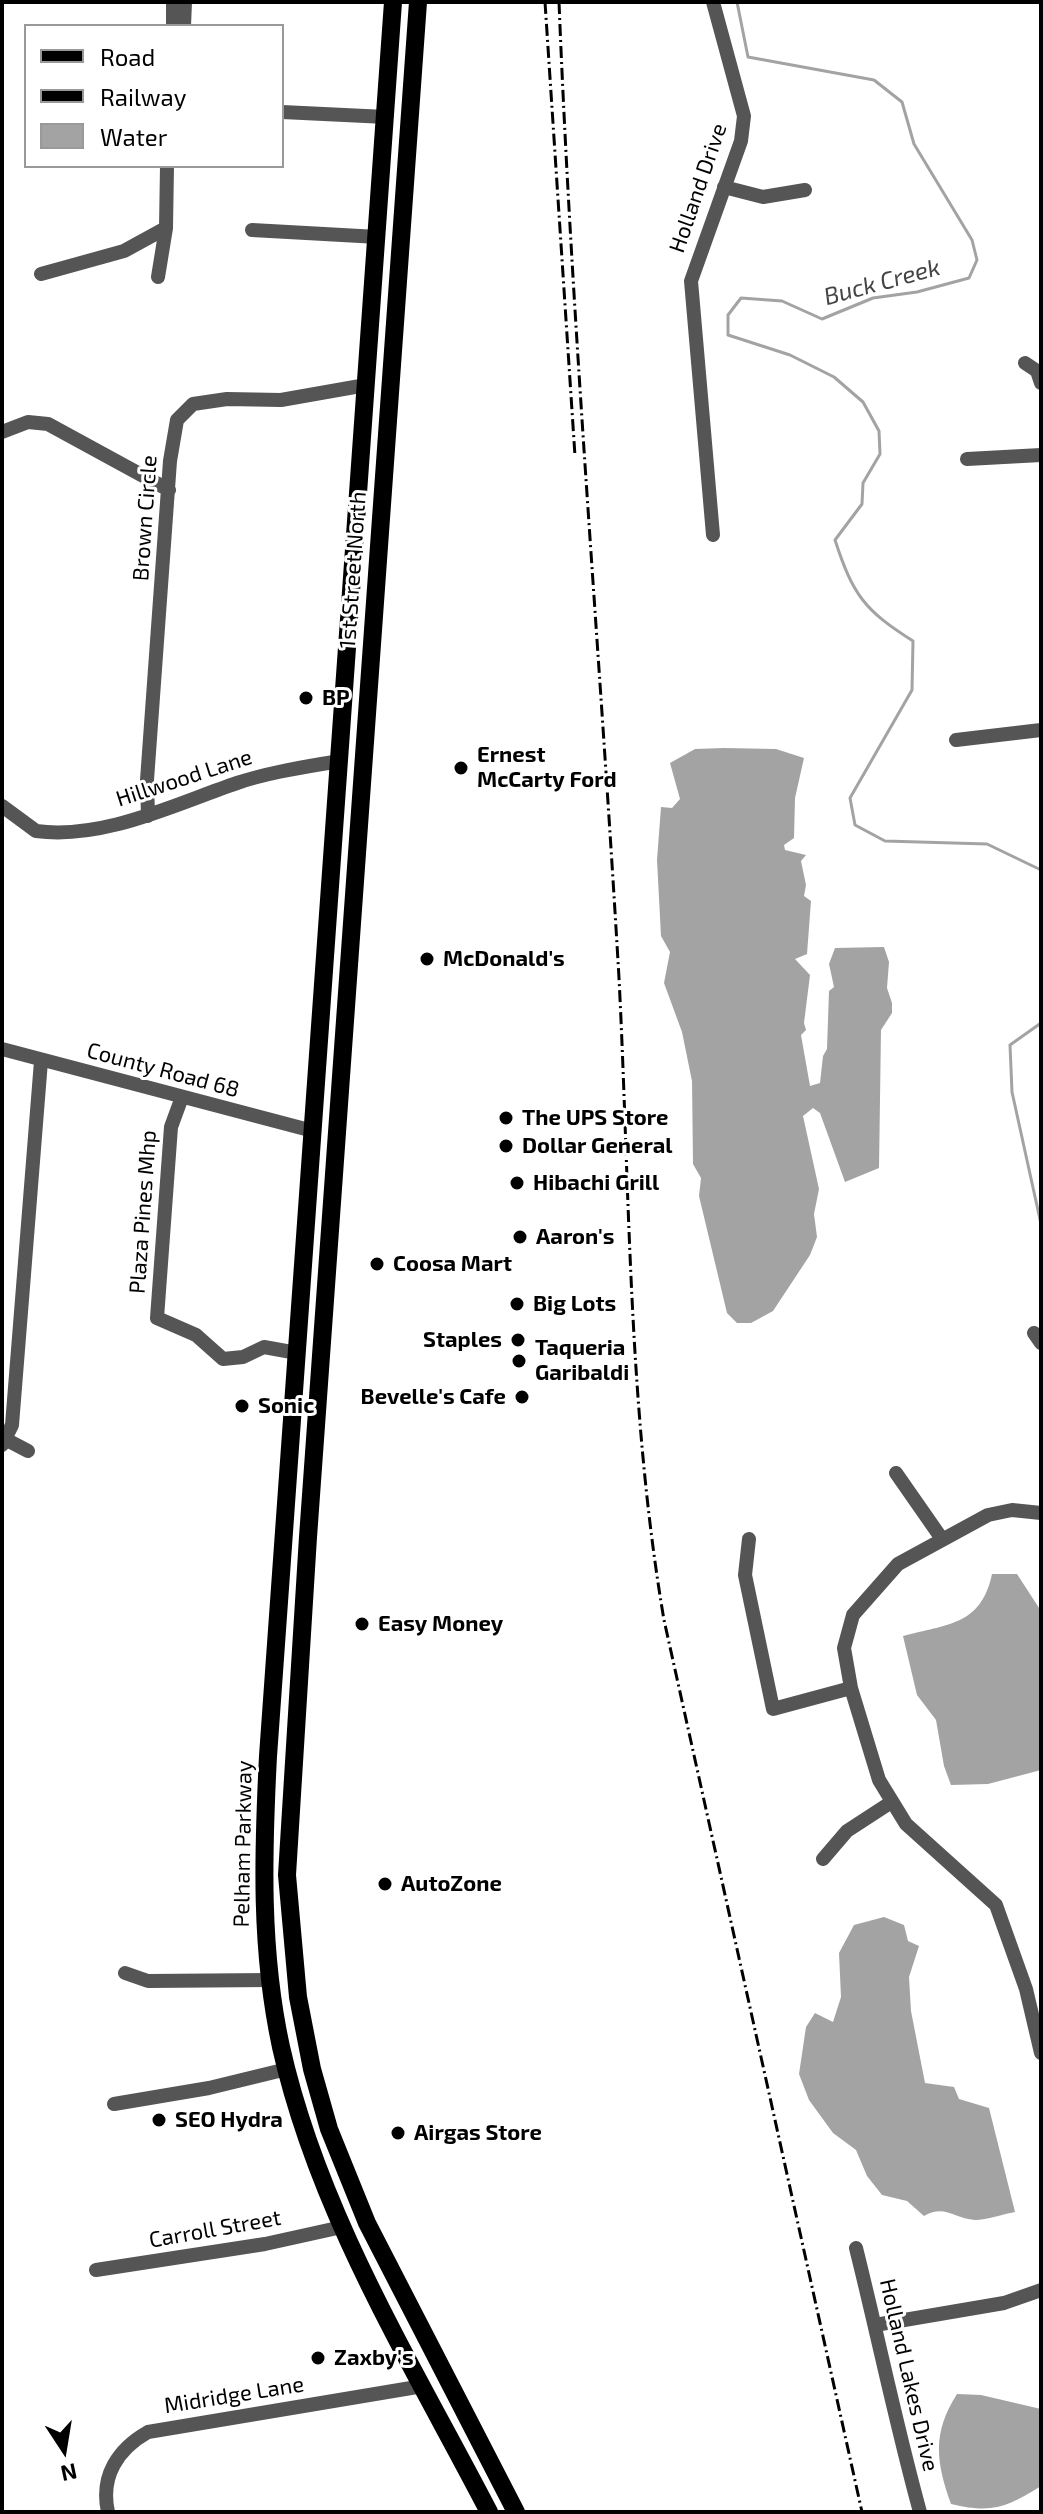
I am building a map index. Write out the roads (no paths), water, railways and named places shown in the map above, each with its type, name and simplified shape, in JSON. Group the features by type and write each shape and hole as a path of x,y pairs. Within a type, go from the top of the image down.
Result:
{"main road":[{"path":"393,6 412,2"},
{"name":"1st Street North","path":"336,1141 418,2"},
{"name":"1st Street North","path":"313,1131 393,6"},
{"path":"386,117 410,122"},
{"path":"378,237 401,237"},
{"path":"366,385 391,388"},
{"path":"356,527 381,528"},
{"path":"346,666 370,669"},
{"path":"339,761 364,758"},
{"path":"330,892 354,893"},
{"path":"322,1010 346,1013"},
{"path":"313,1131 336,1141"},
{"name":"Pelham Parkway","path":"313,1131 263,1843 270,1980 294,2098 342,2227 489,2512"},
{"name":"Pelham Parkway","path":"336,1141 288,1844 289,1915 295,1978 319,2097 368,2224 516,2512"},
{"path":"295,1392 318,1391"},
{"path":"283,1541 307,1544"},
{"path":"270,1727 296,1727"},
{"path":"263,1843 288,1844"},
{"path":"270,1980 295,1978"},
{"path":"294,2098 319,2097"},
{"path":"342,2227 368,2224"},
{"path":"423,2386 447,2380"}],"street":[{"path":"173,2 173,24"},
{"path":"184,24 185,2"},
{"name":"Holland Drive","path":"713,2 744,116 741,141 691,281 713,535"},
{"path":"284,112 386,117"},
{"path":"158,277 166,228 167,168"},
{"path":"724,187 763,197 805,190"},
{"path":"41,274 124,251 166,228"},
{"path":"252,230 378,237"},
{"path":"1025,363 1037,371 1041,383"},
{"name":"Brown Circle","path":"148,816 147,780 175,428 188,406 212,400 281,400 366,385"},
{"path":"2,432 28,422 48,424 169,490"},
{"path":"967,459 1041,455"},
{"path":"956,740 1041,730"},
{"name":"Hillwood Lane","path":"2,806 28,828 43,832 148,816 239,782 339,761"},
{"name":"County Road 68","path":"2,1049 313,1131"},
{"path":"28,1451 5,1442 12,1425 41,1061"},
{"name":"Plaza Pines Mhp","path":"182,1097 171,1127 159,1322 196,1335 223,1359 243,1357 264,1347 297,1353"},
{"path":"896,1473 942,1539"},
{"path":"1041,1513 1012,1510 988,1515 898,1564 853,1615 844,1648 851,1688 879,1780 890,1803 906,1824 996,1905 1026,1989 1041,2053"},
{"path":"749,1539 745,1575 773,1709 851,1688"},
{"path":"823,1859 847,1831 890,1803"},
{"path":"125,1973 148,1981 270,1980"},
{"path":"114,2104 209,2088 287,2069"},
{"name":"Carroll Street","path":"96,2270 252,2246 342,2227"},
{"name":"Holland Lakes Drive","path":"856,2248 892,2412 920,2512"},
{"path":"875,2325 1004,2303 1041,2290"},
{"name":"Midridge Lane","path":"108,2512 106,2488 118,2456 131,2442 148,2432 423,2386"}],"water":[{"path":"695,749 776,749 804,758 795,798 794,838 784,845 785,850 806,855 801,861 806,885 804,896 811,901 807,954 795,959 810,975 804,1023 806,1030 801,1035 810,1086 820,1083 823,1056 827,1049 829,991 834,987 829,964 835,948 884,947 889,962 887,988 892,1003 892,1013 881,1030 879,1168 845,1182 820,1113 813,1108 803,1116 819,1189 814,1214 817,1237 810,1255 773,1311 751,1323 737,1323 727,1313 699,1196 701,1178 693,1164 692,1081 682,1032 664,983 670,952 661,936 657,860 661,807 672,808 680,799 670,763"},
{"path":"992,1574 1017,1574 1041,1611 1041,1770 988,1784 951,1785 944,1766 936,1720 917,1695 903,1636 948,1625 971,1613 987,1591"},
{"path":"884,1917 904,1925 908,1941 919,1946 909,1977 911,2011 925,2083 954,2087 959,2099 989,2108 1015,2212 975,2220 938,2211 924,2216 907,2201 882,2195 867,2176 856,2150 833,2133 809,2100 799,2074 806,2027 815,2013 833,2022 841,1997 839,1953 854,1925"},
{"path":"957,2394 981,2395 1041,2409 1041,2486 999,2507 951,2504 942,2475 939,2448 943,2422"}],"waterway":[{"name":"Buck Creek","path":"737,2 748,57 874,80 902,102 914,144 972,240 977,260 969,278 917,292 873,298 822,319 782,301 741,298 728,315 728,335 790,355 834,377 863,402 879,431 880,454 863,483 862,504 835,540 848,575 862,600 883,620 913,641 912,690 850,798 855,825 885,841 987,844 1041,870"},
{"name":"Buck Creek","path":"1041,1023 1010,1045 1012,1092 1041,1224"}],"railway":[{"path":"545,2 575,456"},
{"path":"559,2 579,368 619,978 632,1300 652,1541 664,1620 862,2512"}],"place":[{"name":"BP","path":"306,698"},
{"name":"Ernest McCarty Ford","path":"461,768"},
{"name":"McDonald's","path":"427,959"},
{"name":"The UPS Store","path":"506,1118"},
{"name":"Dollar General","path":"506,1146"},
{"name":"Hibachi Grill","path":"517,1183"},
{"name":"Aaron's","path":"520,1237"},
{"name":"Coosa Mart","path":"377,1264"},
{"name":"Big Lots","path":"517,1304"},
{"name":"Staples","path":"518,1340"},
{"name":"Taqueria Garibaldi","path":"519,1361"},
{"name":"Bevelle's Cafe","path":"522,1397"},
{"name":"Sonic","path":"242,1406"},
{"name":"Easy Money","path":"362,1624"},
{"name":"AutoZone","path":"385,1884"},
{"name":"SEO Hydra","path":"159,2120"},
{"name":"Airgas Store","path":"398,2133"},
{"name":"Zaxby's","path":"318,2358"}]}
